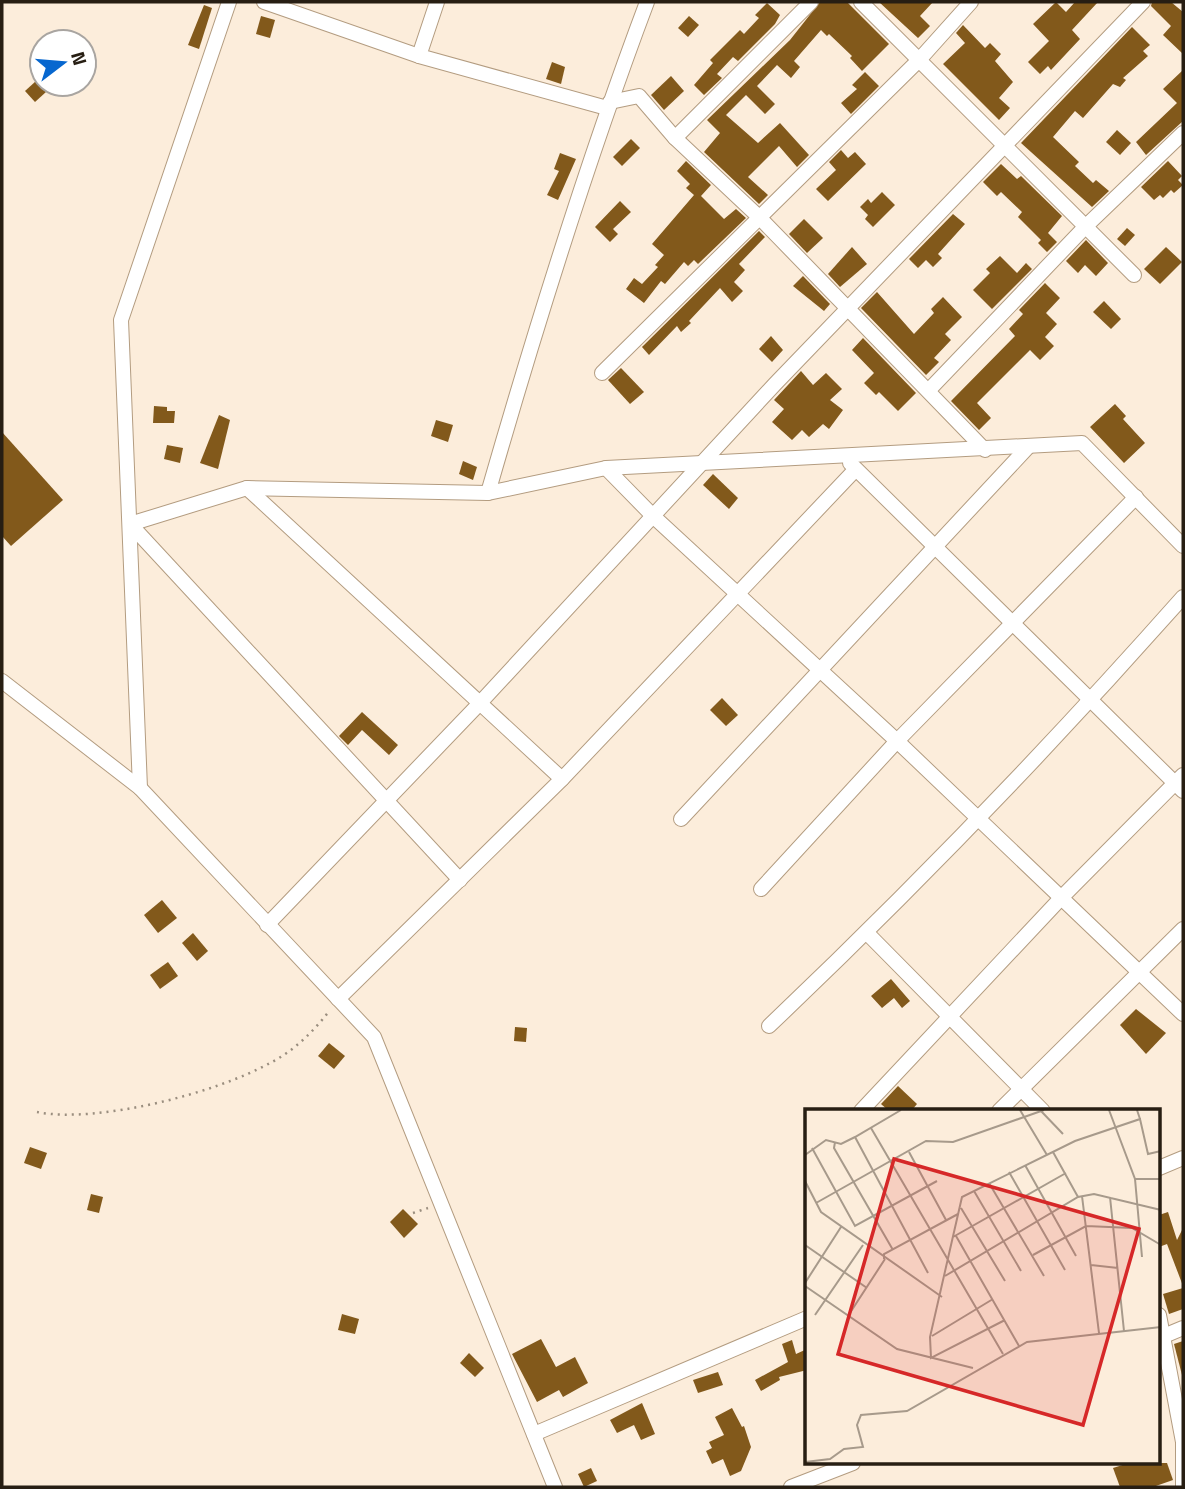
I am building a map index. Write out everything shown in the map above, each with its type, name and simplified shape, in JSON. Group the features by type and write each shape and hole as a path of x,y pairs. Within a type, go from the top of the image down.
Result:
{"street":[{"path":"141,788 121,320 229,2"},
{"path":"264,2 419,55 608,105 639,96 676,138 759,217 985,450"},
{"path":"419,55 437,2"},
{"path":"488,493 544,296 608,105 648,2"},
{"path":"676,138 811,2"},
{"path":"860,2 1134,275"},
{"path":"602,373 919,60 971,2"},
{"path":"267,925 479,704 847,308 1143,2"},
{"path":"929,390 1085,227 1183,133"},
{"path":"130,524 247,488 488,493 606,468 1082,443 1183,546"},
{"path":"681,819 1028,447"},
{"path":"845,457 855,470 1091,701 1180,783 1062,897 863,1109"},
{"path":"606,468 653,516 897,741 1183,1014"},
{"path":"338,999 562,779 855,470"},
{"path":"247,488 562,779"},
{"path":"761,889 897,741 1136,497"},
{"path":"130,524 460,880"},
{"path":"769,1026 867,933 1091,701 1183,597"},
{"path":"2,681 141,788 374,1037 555,1487"},
{"path":"1001,1109 1183,929"},
{"path":"867,933 1041,1109"},
{"path":"1160,1168 1183,1158"},
{"path":"534,1434 805,1319"},
{"path":"1183,1328 1162,1337 1183,1442 1183,1487"},
{"path":"791,1487 849,1464"}],"path":[{"path":"37,1112 83,1116 179,1096 236,1079 290,1050 318,1025 338,999"}],"building":[{"path":"820,2 847,2 889,44 862,71 850,58 852,56 821,30 794,61 800,67 791,78 777,65 757,86 775,104 765,114 746,95 726,115 758,143 780,123 809,155 797,167 779,146 748,177 768,195 759,204 704,152 720,133 707,120 790,40"},
{"path":"879,2 933,2 920,16 930,26 918,38"},
{"path":"1056,2 1066,12 1075,2 1098,2 1072,30 1080,39 1051,70 1048,66 1040,74 1028,62 1049,41 1033,24"},
{"path":"1152,2 1171,2 1183,12 1183,54 1163,35 1171,26 1151,6"},
{"path":"767,3 780,15 775,24 738,61 733,57 717,74 722,78 704,95 694,85 713,63 710,60 740,30 744,34 759,18 755,15"},
{"path":"204,5 212,8 199,49 188,45"},
{"path":"261,16 275,20 270,38 256,34"},
{"path":"689,16 699,25 688,37 678,28"},
{"path":"963,25 985,48 990,43 1001,54 995,61 1013,82 999,98 1010,108 999,120 943,64 965,43 956,33"},
{"path":"1132,27 1150,45 1143,51 1148,56 1123,78 1126,80 1120,87 1113,84 1083,118 1075,111 1053,137 1079,162 1075,166 1093,183 1096,180 1109,191 1092,207 1021,143"},
{"path":"552,62 565,67 561,84 546,79"},
{"path":"1183,70 1183,121 1146,155 1136,142 1177,103 1163,89"},
{"path":"865,72 879,86 851,114 841,103 857,89 852,85"},
{"path":"671,76 684,91 664,110 651,95"},
{"path":"1117,130 1131,143 1120,155 1106,142"},
{"path":"631,139 640,148 622,166 613,157"},
{"path":"841,150 848,158 855,152 866,164 828,201 816,189 836,170 829,162"},
{"path":"560,153 576,159 558,200 547,195 559,171 554,169"},
{"path":"686,161 711,185 701,196 724,219 736,209 746,218 698,264 694,260 688,266 684,262 665,284 661,281 644,303 626,289 634,278 642,284 658,267 655,265 664,255 652,244 694,195 686,188 690,184 677,171"},
{"path":"1168,161 1182,176 1178,180 1183,185 1174,193 1171,190 1163,198 1160,195 1154,200 1141,187"},
{"path":"1001,164 1017,179 1021,176 1062,216 1048,233 1057,242 1047,252 1038,243 1041,240 1018,217 1022,212 1001,192 997,196 983,182"},
{"path":"882,192 895,205 873,227 865,219 868,215 860,207 868,199 871,203"},
{"path":"620,201 631,212 613,229 618,234 610,242 595,227"},
{"path":"953,214 965,224 938,254 942,258 933,267 926,260 918,268 909,259"},
{"path":"804,219 823,238 807,253 789,234"},
{"path":"1127,228 1135,235 1125,246 1117,239"},
{"path":"759,231 765,237 739,264 745,270 734,282 743,291 732,302 720,288 689,321 691,323 681,332 677,326 649,355 642,347"},
{"path":"1086,240 1108,263 1096,276 1085,265 1078,273 1066,261"},
{"path":"852,247 867,264 840,287 828,274"},
{"path":"1166,247 1182,262 1160,284 1144,269"},
{"path":"1000,256 1017,273 1026,263 1032,269 992,309 973,290 990,273 986,269"},
{"path":"803,276 830,304 824,311 793,286"},
{"path":"1045,283 1060,298 1046,313 1057,324 1045,337 1054,346 1040,360 1030,350 977,403 991,418 979,430 951,401 1015,336 1009,329 1023,314 1019,310"},
{"path":"877,292 914,334 934,313 931,309 943,297 962,317 945,334 951,340 934,358 939,362 926,375 861,308"},
{"path":"1104,301 1121,319 1111,329 1093,312"},
{"path":"771,336 783,350 772,362 759,349"},
{"path":"863,338 916,393 898,411 879,392 876,395 864,383 874,373 852,350"},
{"path":"621,368 644,392 630,404 608,380"},
{"path":"801,371 813,385 826,373 842,389 830,400 843,410 829,429 823,424 809,437 802,430 792,440 772,422 784,409 774,400"},
{"path":"1115,404 1126,416 1123,419 1145,443 1124,463 1090,427"},
{"path":"154,406 175,411 174,423 153,423"},
{"path":"219,415 230,420 218,469 200,463"},
{"path":"436,420 453,425 448,442 431,436"},
{"path":"2,432 63,500 11,546 2,536"},
{"path":"167,445 183,448 180,463 164,459"},
{"path":"463,461 477,467 473,480 459,474"},
{"path":"713,474 738,498 729,509 703,485"},
{"path":"722,698 738,715 726,726 710,710"},
{"path":"362,712 398,745 389,755 362,730 348,745 339,736"},
{"path":"162,900 177,918 158,933 144,915"},
{"path":"193,933 208,951 197,961 182,943"},
{"path":"168,962 178,976 160,989 150,975"},
{"path":"891,979 910,1001 902,1008 894,998 882,1008 871,996"},
{"path":"1136,1009 1166,1033 1146,1054 1120,1025"},
{"path":"515,1027 527,1028 526,1042 514,1041"},
{"path":"329,1043 345,1056 334,1069 318,1056"},
{"path":"898,1086 917,1104 913,1109 887,1109 881,1104"},
{"path":"30,1147 47,1153 41,1169 24,1163"},
{"path":"91,1194 103,1197 99,1213 87,1210"},
{"path":"403,1209 418,1224 404,1238 390,1222"},
{"path":"1168,1212 1177,1240 1183,1228 1183,1286 1167,1244 1160,1247 1160,1215"},
{"path":"1183,1288 1183,1309 1169,1314 1163,1294"},
{"path":"342,1314 359,1319 355,1334 338,1330"},
{"path":"541,1339 556,1367 575,1357 588,1383 563,1397 559,1390 537,1402 512,1354"},
{"path":"792,1340 796,1354 805,1350 805,1370 779,1377 780,1380 761,1391 755,1380 788,1362 782,1344"},
{"path":"1183,1341 1183,1375 1182,1375 1174,1344"},
{"path":"469,1353 484,1368 475,1377 460,1363"},
{"path":"718,1372 723,1385 698,1393 693,1380"},
{"path":"642,1403 655,1434 641,1440 634,1425 617,1433 610,1420"},
{"path":"732,1408 742,1427 744,1426 751,1447 741,1471 730,1476 723,1459 712,1464 706,1451 712,1448 709,1442 724,1435 715,1417"},
{"path":"1167,1463 1173,1480 1153,1487 1120,1487 1113,1468 1126,1464"},
{"path":"591,1468 597,1481 584,1487 578,1474"}]}
